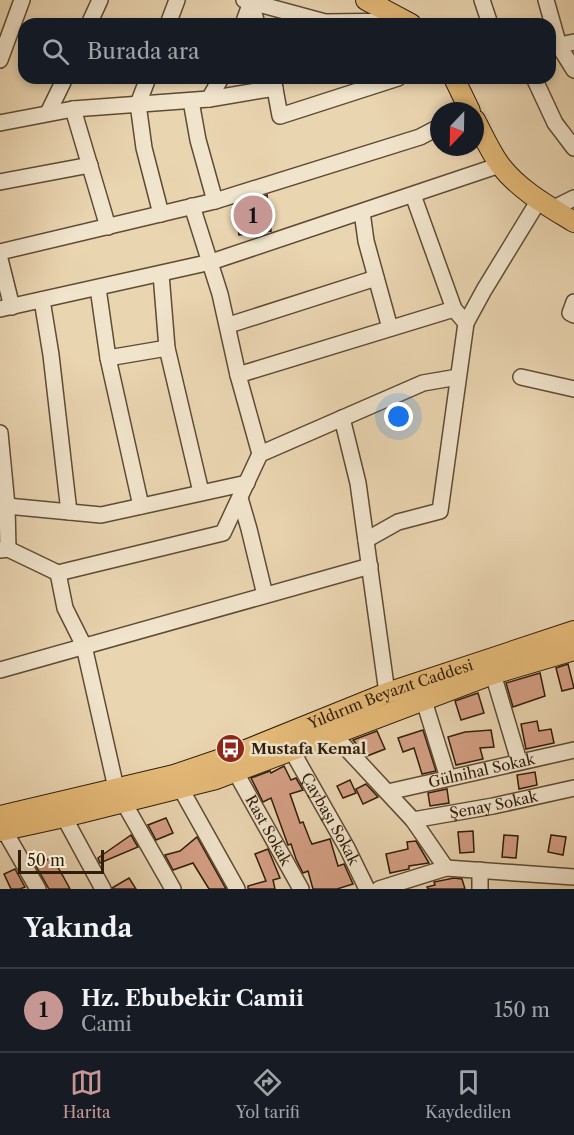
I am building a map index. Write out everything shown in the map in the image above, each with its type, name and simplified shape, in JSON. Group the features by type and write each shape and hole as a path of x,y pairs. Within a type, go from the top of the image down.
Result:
{"main road":[{"path":"366,0 400,18"},
{"path":"457,84 466,102"},
{"path":"484,136 500,165 510,176 545,205 574,222"},
{"path":"1,826 64,817 120,795 181,789 493,674 573,648"},
{"name":"Yıldırım Beyazıt Caddesi","path":"1,826 120,795 236,754 387,693 573,648"}],"street":[{"path":"0,60 21,0"},
{"path":"92,18 100,0"},
{"path":"170,18 177,0"},
{"path":"482,0 488,18"},
{"path":"546,0 552,18"},
{"path":"247,1 310,18"},
{"path":"244,18 247,1"},
{"path":"247,1 254,18"},
{"path":"556,30 574,70"},
{"path":"48,113 61,84"},
{"path":"146,84 138,104 144,148 161,214"},
{"path":"209,99 218,84"},
{"path":"0,123 73,109 209,99 270,84"},
{"path":"274,84 280,117 380,84"},
{"path":"537,84 555,123 574,148"},
{"path":"191,100 198,140 215,201"},
{"path":"73,109 108,227"},
{"path":"0,252 215,201 420,137 430,132"},
{"path":"0,182 90,165"},
{"path":"0,259 6,308 211,262 500,165"},
{"path":"413,195 454,309 466,323"},
{"path":"366,540 398,522 440,511 466,323 484,290 545,205 574,198"},
{"path":"0,432 7,506 4,549 58,573 223,533 260,454 238,375 229,325 192,206"},
{"path":"362,212 366,241 390,328"},
{"path":"161,274 167,348 201,492"},
{"path":"229,325 376,278"},
{"path":"98,288 108,358 141,506"},
{"path":"42,300 51,355 69,512"},
{"path":"574,302 570,313 574,315"},
{"path":"238,375 454,309"},
{"path":"108,358 167,348"},
{"path":"260,454 423,383 458,377"},
{"path":"521,377 574,389"},
{"path":"342,418 358,483 387,693"},
{"path":"7,506 101,514 247,483"},
{"path":"240,498 265,595"},
{"path":"0,669 370,566"},
{"path":"58,573 65,608 84,646 120,795 173,889"},
{"path":"493,674 519,761"},
{"path":"423,701 448,778"},
{"path":"333,734 413,820 446,868"},
{"name":"Çaybaşı Sokak","path":"292,750 347,848 367,889"},
{"name":"Gülnihal Sokak","path":"388,792 574,750"},
{"name":"Rast Sokak","path":"235,771 301,889"},
{"name":"Şenay Sokak","path":"413,820 574,788"},
{"path":"181,789 237,889"},
{"path":"64,817 103,889"},
{"path":"1,826 38,889"},
{"path":"379,889 446,868 574,877"},
{"path":"480,870 480,889"}],"building":[{"path":"267,195 271,231 239,235 235,205"},
{"path":"568,664 574,688 562,691 556,668"},
{"path":"540,673 545,696 513,707 506,683"},
{"path":"478,693 484,713 461,720 455,701"},
{"path":"537,721 539,731 551,729 554,743 526,749 521,724"},
{"path":"423,730 436,771 422,774 414,748 403,752 398,738"},
{"path":"491,730 494,747 480,748 483,759 456,765 448,737 465,732"},
{"path":"377,731 385,749 367,756 353,740"},
{"path":"284,766 291,780 296,778 303,790 290,794 300,823 303,822 312,844 330,839 338,866 344,864 353,884 337,889 313,889 308,871 303,873 291,844 288,845 271,798 263,802 251,778 270,771 271,773"},
{"path":"535,772 537,785 519,789 517,775"},
{"path":"350,780 356,793 343,798 337,786"},
{"path":"366,784 378,797 363,804 356,789"},
{"path":"447,789 449,803 430,806 428,793"},
{"path":"166,818 173,833 156,840 148,825"},
{"path":"473,831 474,852 460,853 458,832"},
{"path":"131,835 138,847 100,863 98,858"},
{"path":"504,835 518,836 516,858 502,857"},
{"path":"551,835 566,837 563,855 548,852"},
{"path":"197,837 226,889 209,889 193,863 173,870 165,855 180,851"},
{"path":"416,841 429,863 409,866 409,869 390,873 386,854 408,849 407,842"},
{"path":"268,849 280,878 273,880 275,889 248,889 248,886 266,881 255,854"},
{"path":"52,857 70,889 49,889 36,866"},
{"path":"15,869 25,887 20,889 11,889 4,874"},
{"path":"129,878 136,889 112,888"},
{"path":"454,878 462,879 465,889 428,889 427,887 435,885 434,882"}],"place":[{"name":"Hz. Ebubekir Camii","path":"253,215"},
{"name":"Mustafa Kemal","path":"230,749"}]}
